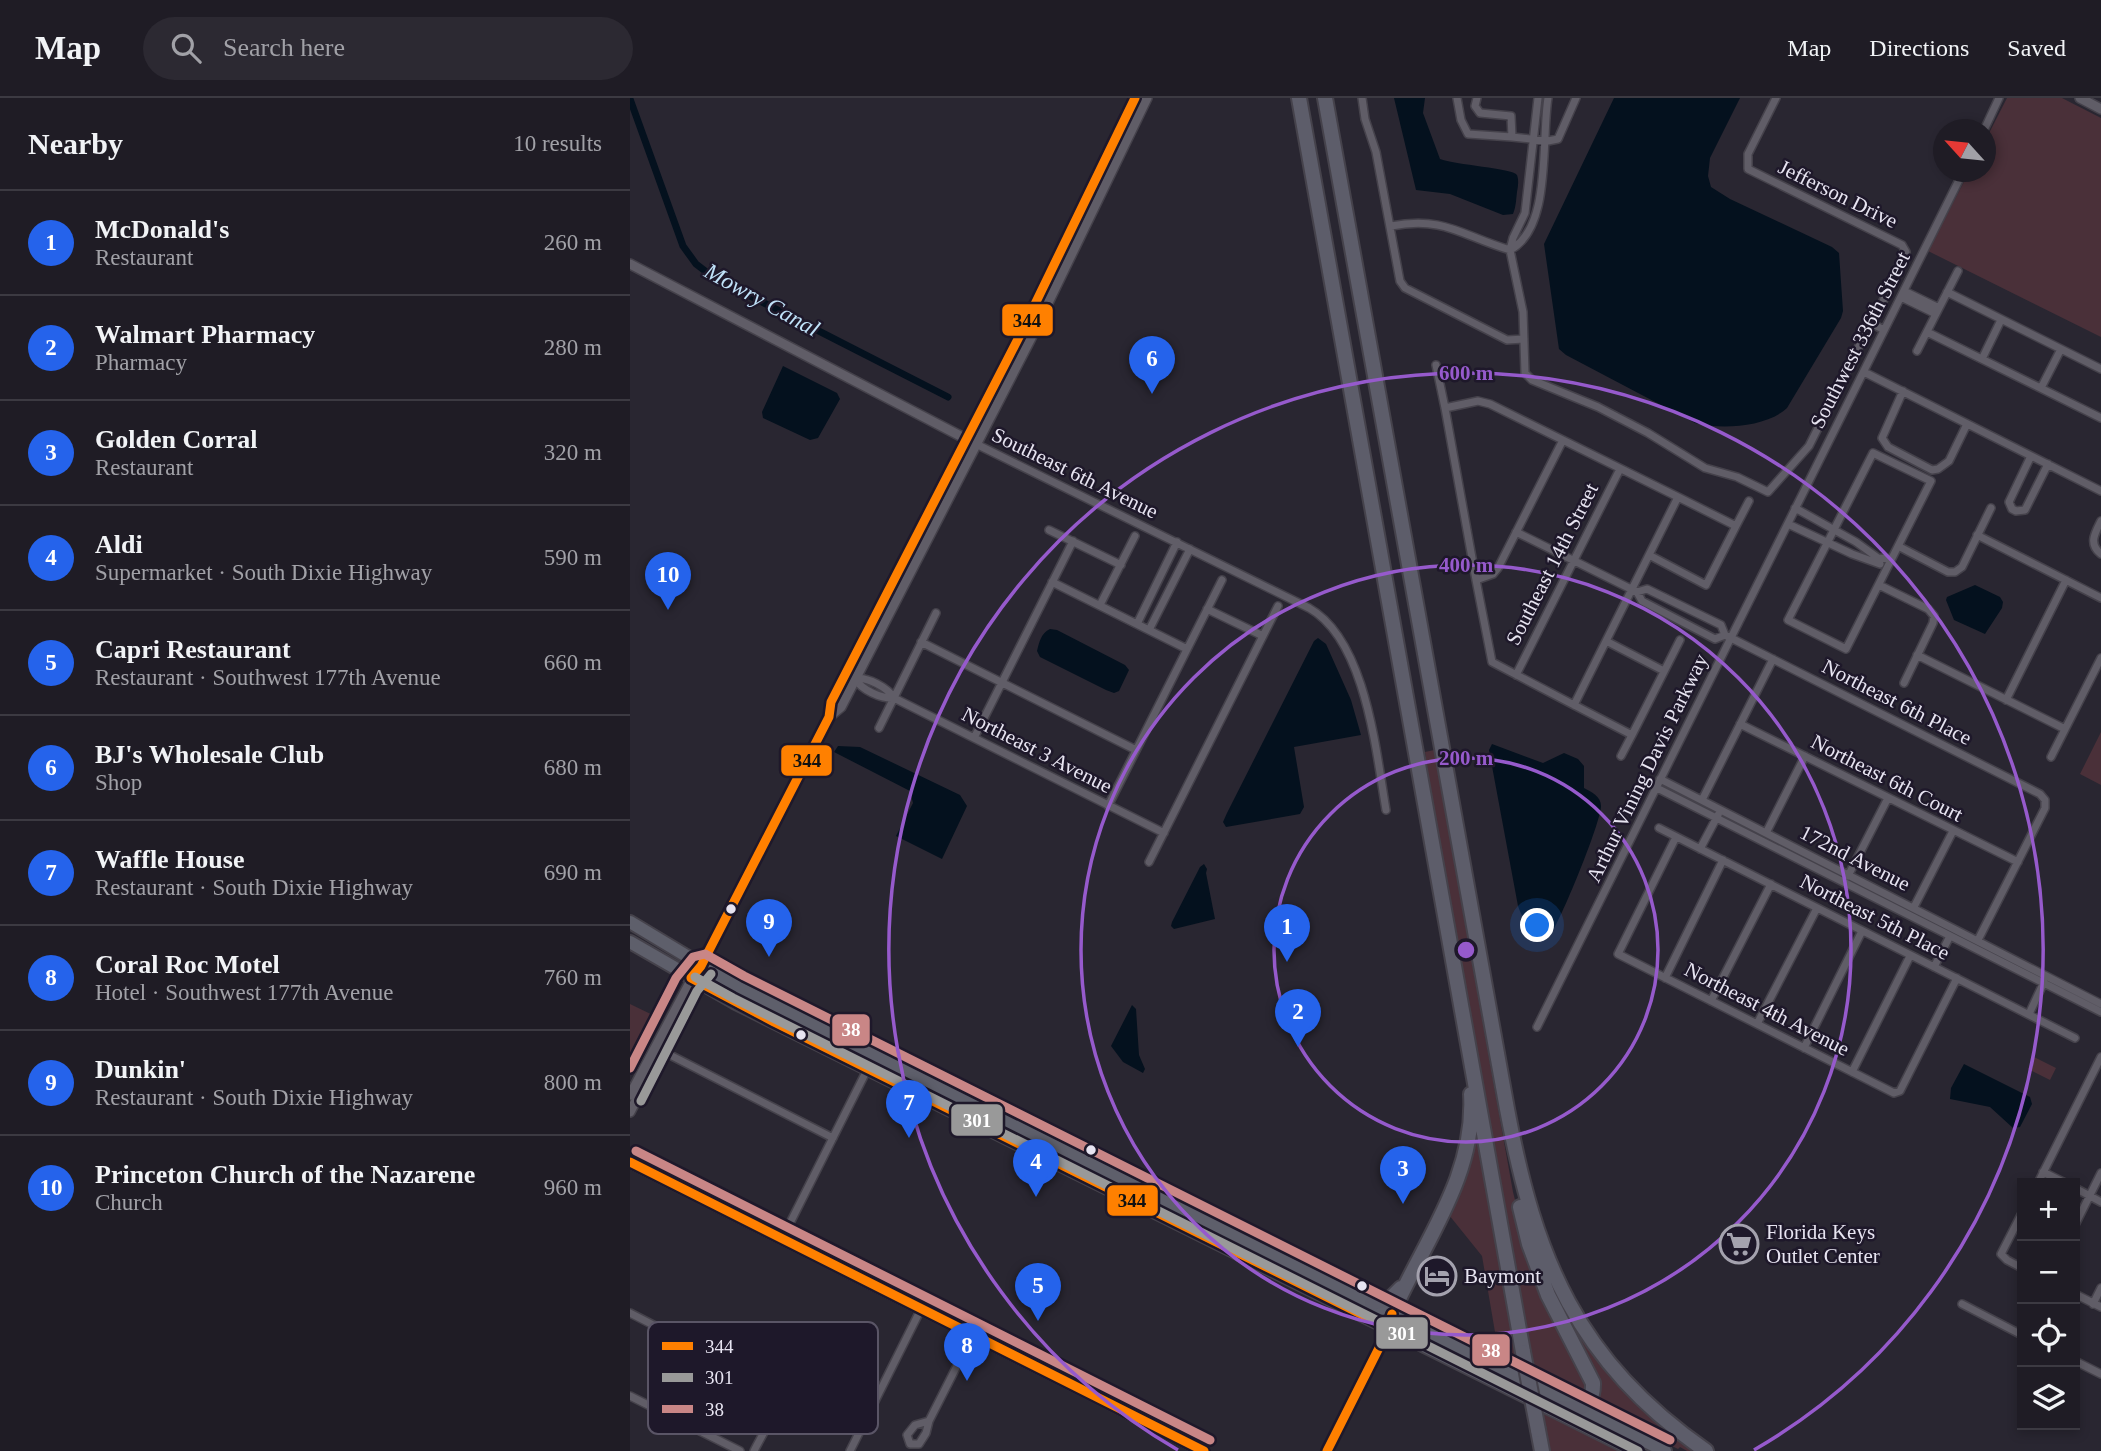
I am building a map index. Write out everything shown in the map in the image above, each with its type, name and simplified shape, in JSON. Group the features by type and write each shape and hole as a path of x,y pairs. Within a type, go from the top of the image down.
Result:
{"highway":[{"path":"1298,98 1542,1451"},
{"path":"1325,98 1511,1133 1524,1190 1551,1269 1573,1311 1599,1350 1630,1387 1706,1451"},
{"path":"630,922 738,987 1372,1303 1390,1320 1544,1405 1635,1451"},
{"path":"630,942 694,980 774,1022 1665,1451"},
{"path":"1390,1320 1462,1169 1471,1124 1474,1068"},
{"path":"1511,1133 1510,1153 1529,1244 1548,1295 1592,1379 1592,1395 1579,1408 1565,1410 1544,1405"},
{"path":"1372,1303 1391,1298 1407,1282"}],"main road":[{"path":"630,1162 1204,1451"}],"street":[{"path":"630,1095 659,1051 829,717 831,702 1019,337 1135,98"},
{"path":"829,717 841,707 1035,330 1147,98"},
{"path":"1362,98 1365,119 1376,152 1400,281 1405,288 1507,340 1524,339"},
{"path":"1457,98 1461,120 1468,134 1543,140 1558,139 1576,98"},
{"path":"1477,98 1475,106 1480,113 1511,116 1512,137"},
{"path":"1538,98 1525,213 1510,250 1522,312 1525,373 1532,380 1598,407 1648,433 1705,468 1737,477 1768,492 1809,446 1860,344 1861,332 1867,321 1884,330"},
{"path":"1391,226 1414,222 1447,226 1510,250 1519,245 1533,225 1539,198 1548,98"},
{"name":"Jefferson Drive","path":"1776,98 1748,154 1748,169 1905,248 1882,303 1867,321"},
{"path":"1989,119 1999,98"},
{"path":"2080,98 2101,109"},
{"name":"Southwest 336th Street","path":"1788,524 1958,182"},
{"name":"Southeast 6th Avenue","path":"630,264 967,440 1314,611 1332,627 1365,698 1386,810"},
{"path":"1917,351 1958,271"},
{"path":"1947,292 2101,369"},
{"path":"1902,294 1938,311"},
{"path":"1982,359 2001,320"},
{"path":"1927,332 2100,414"},
{"path":"2041,388 2061,349"},
{"path":"1436,366 1492,662 1632,734"},
{"path":"1864,372 2101,491"},
{"path":"1903,391 1882,438 1888,447 1932,470 1944,467 1968,424"},
{"path":"1445,408 1478,401 1490,404 1736,526"},
{"path":"1476,579 1493,574 1498,568 1563,440"},
{"path":"1873,453 1931,481 1898,546 1846,649 1788,620 1873,453"},
{"path":"2031,456 2009,502 2016,512 2025,510 2048,464"},
{"name":"Southeast 14th Street","path":"1516,675 1620,469"},
{"path":"1574,705 1634,590 1678,497"},
{"path":"1649,555 1706,585 1749,501"},
{"path":"1795,508 1864,547 1881,560 1891,559"},
{"path":"1898,546 1948,572 1955,572 1962,567 1991,508"},
{"path":"2101,521 2093,540 2095,549 2101,554"},
{"path":"1788,524 1858,557 1879,563 1885,571"},
{"name":"Arthur Vining Davis Parkway","path":"1536,1027 1657,788 1728,636 1788,524"},
{"path":"1049,530 1121,565"},
{"path":"1516,532 1634,590 1642,601 1715,639 1728,636 1721,625 1666,598 1647,589 1634,590"},
{"path":"1100,605 1135,536"},
{"path":"1977,536 2101,598"},
{"path":"974,738 1073,541"},
{"path":"1137,624 1177,542"},
{"path":"1858,557 1863,554 1864,547"},
{"path":"1149,629 1190,549"},
{"path":"1108,806 1222,580"},
{"path":"2006,700 2066,580"},
{"path":"1052,582 1187,649"},
{"path":"1879,585 1928,609 1934,616 1904,682"},
{"path":"1660,610 1666,598"},
{"path":"1149,862 1278,606"},
{"path":"1145,607 1157,613"},
{"path":"1207,609 1263,636"},
{"path":"879,728 936,613"},
{"name":"Northeast 6th Place","path":"1728,636 2040,794 2045,800 2045,808 2018,862"},
{"path":"1621,756 1680,640"},
{"path":"1606,641 1664,671"},
{"path":"921,642 1136,750"},
{"path":"1917,655 2065,729"},
{"path":"2051,757 2101,657"},
{"path":"1702,800 1773,659"},
{"name":"Northeast 3 Avenue","path":"855,679 862,678 881,692 890,692 894,698 1164,833"},
{"name":"Northeast 6th Court","path":"1740,723 2018,862"},
{"path":"1766,833 1805,757"},
{"name":"172nd Avenue","path":"1660,779 2101,1004"},
{"name":"172nd Avenue","path":"1657,788 2101,1012"},
{"path":"1845,883 1888,799"},
{"path":"1700,849 1721,810"},
{"name":"Northeast 5th Place","path":"1659,828 2075,1038"},
{"path":"1914,907 1953,831"},
{"name":"Northeast 4th Avenue","path":"1676,837 1618,954 1804,1048 1894,1093 1900,1091 1957,978"},
{"path":"1665,978 1723,860"},
{"path":"1978,940 2018,862"},
{"path":"1711,1001 1771,884"},
{"path":"1757,1024 1817,908"},
{"path":"1804,1048 1862,931"},
{"path":"1934,967 1950,936"},
{"path":"1852,1072 1910,956"},
{"path":"2029,1014 2046,974"},
{"path":"659,1051 833,1138"},
{"path":"2040,1178 2101,1057"},
{"path":"782,1239 868,1067"},
{"path":"630,1112 645,1074"},
{"path":"2043,1172 2054,1178"},
{"path":"2080,1215 2101,1173"},
{"path":"2080,1191 2101,1202"},
{"path":"2017,1223 2001,1254 2017,1265"},
{"path":"2080,1297 2097,1306 2101,1288"},
{"path":"1962,1304 2017,1332"},
{"path":"878,1395 921,1309"},
{"path":"630,1313 648,1322"},
{"path":"1326,1451 1383,1340 1390,1320"},
{"path":"964,1352 962,1346 966,1332"},
{"path":"929,1421 964,1352 979,1339"},
{"path":"2080,1366 2101,1374"},
{"path":"630,1396 648,1405"},
{"path":"706,1434 740,1451"},
{"path":"754,1451 763,1434"},
{"path":"850,1451 858,1434"}],"shaded area":[{"path":"1139,98 1143,98 1031,330 1029,329"},
{"path":"2007,98 2062,98 2101,118 2101,337 1928,251 1964,182 1996,182 1996,119"},
{"path":"2101,732 2101,785 2080,774"},
{"path":"1434,750 1513,1192 1519,1216 1590,1380 1583,1402 1533,1378 1434,814 1425,752"},
{"path":"630,1004 661,1019 633,1073 630,1071"},
{"path":"2034,1057 2056,1068 2050,1080 2028,1069"},
{"path":"1475,1133 1521,1372 1488,1356 1495,1332 1482,1256 1449,1215 1463,1182"},
{"path":"1534,1240 1562,1303 1696,1451 1687,1451 1680,1447 1678,1449 1589,1405 1592,1402"},
{"path":"1539,1410 1623,1451 1547,1451"}],"water":[{"path":"1394,98 1425,98 1423,113 1440,159 1505,170 1517,175 1518,186 1513,214 1503,215 1450,194 1416,190"},
{"path":"1614,98 1740,98 1710,158 1708,176 1711,187 1730,199 1832,247 1839,253 1843,311 1841,318 1787,408 1768,419 1730,426 1695,423 1559,349 1544,244"},
{"path":"783,366 837,393 840,399 818,438 810,440 763,418 762,412"},
{"path":"1975,585 2000,597 2003,602 1985,634 1954,620 1946,600 1947,597"},
{"path":"1050,629 1057,630 1125,665 1129,670 1119,691 1114,693 1106,690 1040,657 1037,651 1040,642 1044,633"},
{"path":"1318,638 1326,644 1351,700 1361,735 1294,747 1304,807 1300,814 1226,827 1223,822 1227,813 1314,641"},
{"path":"1492,744 1543,763 1564,753 1578,759 1584,766 1584,788 1601,803 1587,851 1562,913 1549,937 1529,926 1518,906 1489,750"},
{"path":"838,746 860,747 960,795 967,806 942,859 896,836 913,803 910,791 834,752"},
{"path":"1204,864 1215,919 1174,929 1172,922"},
{"path":"1132,1005 1136,1009 1139,1055 1145,1069 1143,1073 1123,1062 1111,1046"},
{"path":"1964,1064 2030,1097 2032,1104 2020,1127 2013,1128 1990,1107 1950,1099 1951,1088"}],"waterway":[{"name":"Mowry Canal","path":"630,99 683,246 696,264 713,277 948,397"}],"transit line":[{"name":"344","path":"691,978 701,966 829,717 831,702 1019,337 1135,98"},
{"name":"38","path":"630,1068 676,978 693,957 705,954 744,976 1670,1440"},
{"name":"301","path":"641,1101 697,991 711,974"},
{"name":"301","path":"695,977 1638,1451"},
{"name":"344","path":"691,978 774,1022 1387,1327"},
{"name":"38","path":"636,1151 1210,1440"},
{"name":"344","path":"630,1162 1204,1451"},
{"name":"344","path":"1327,1451 1383,1340 1392,1314"}],"place":[{"name":"BJ's Wholesale Club","path":"1152,394"},
{"name":"Princeton Church of the Nazarene","path":"668,610"},
{"name":"Dunkin'","path":"769,957"},
{"name":"McDonald's","path":"1287,962"},
{"name":"Walmart Pharmacy","path":"1298,1047"},
{"name":"Waffle House","path":"909,1138"},
{"name":"Aldi","path":"1036,1197"},
{"name":"Golden Corral","path":"1403,1204"},
{"name":"Florida Keys Outlet Center","path":"1739,1244"},
{"name":"Baymont","path":"1437,1276"},
{"name":"Capri Restaurant","path":"1038,1321"},
{"name":"Coral Roc Motel","path":"967,1381"}]}
